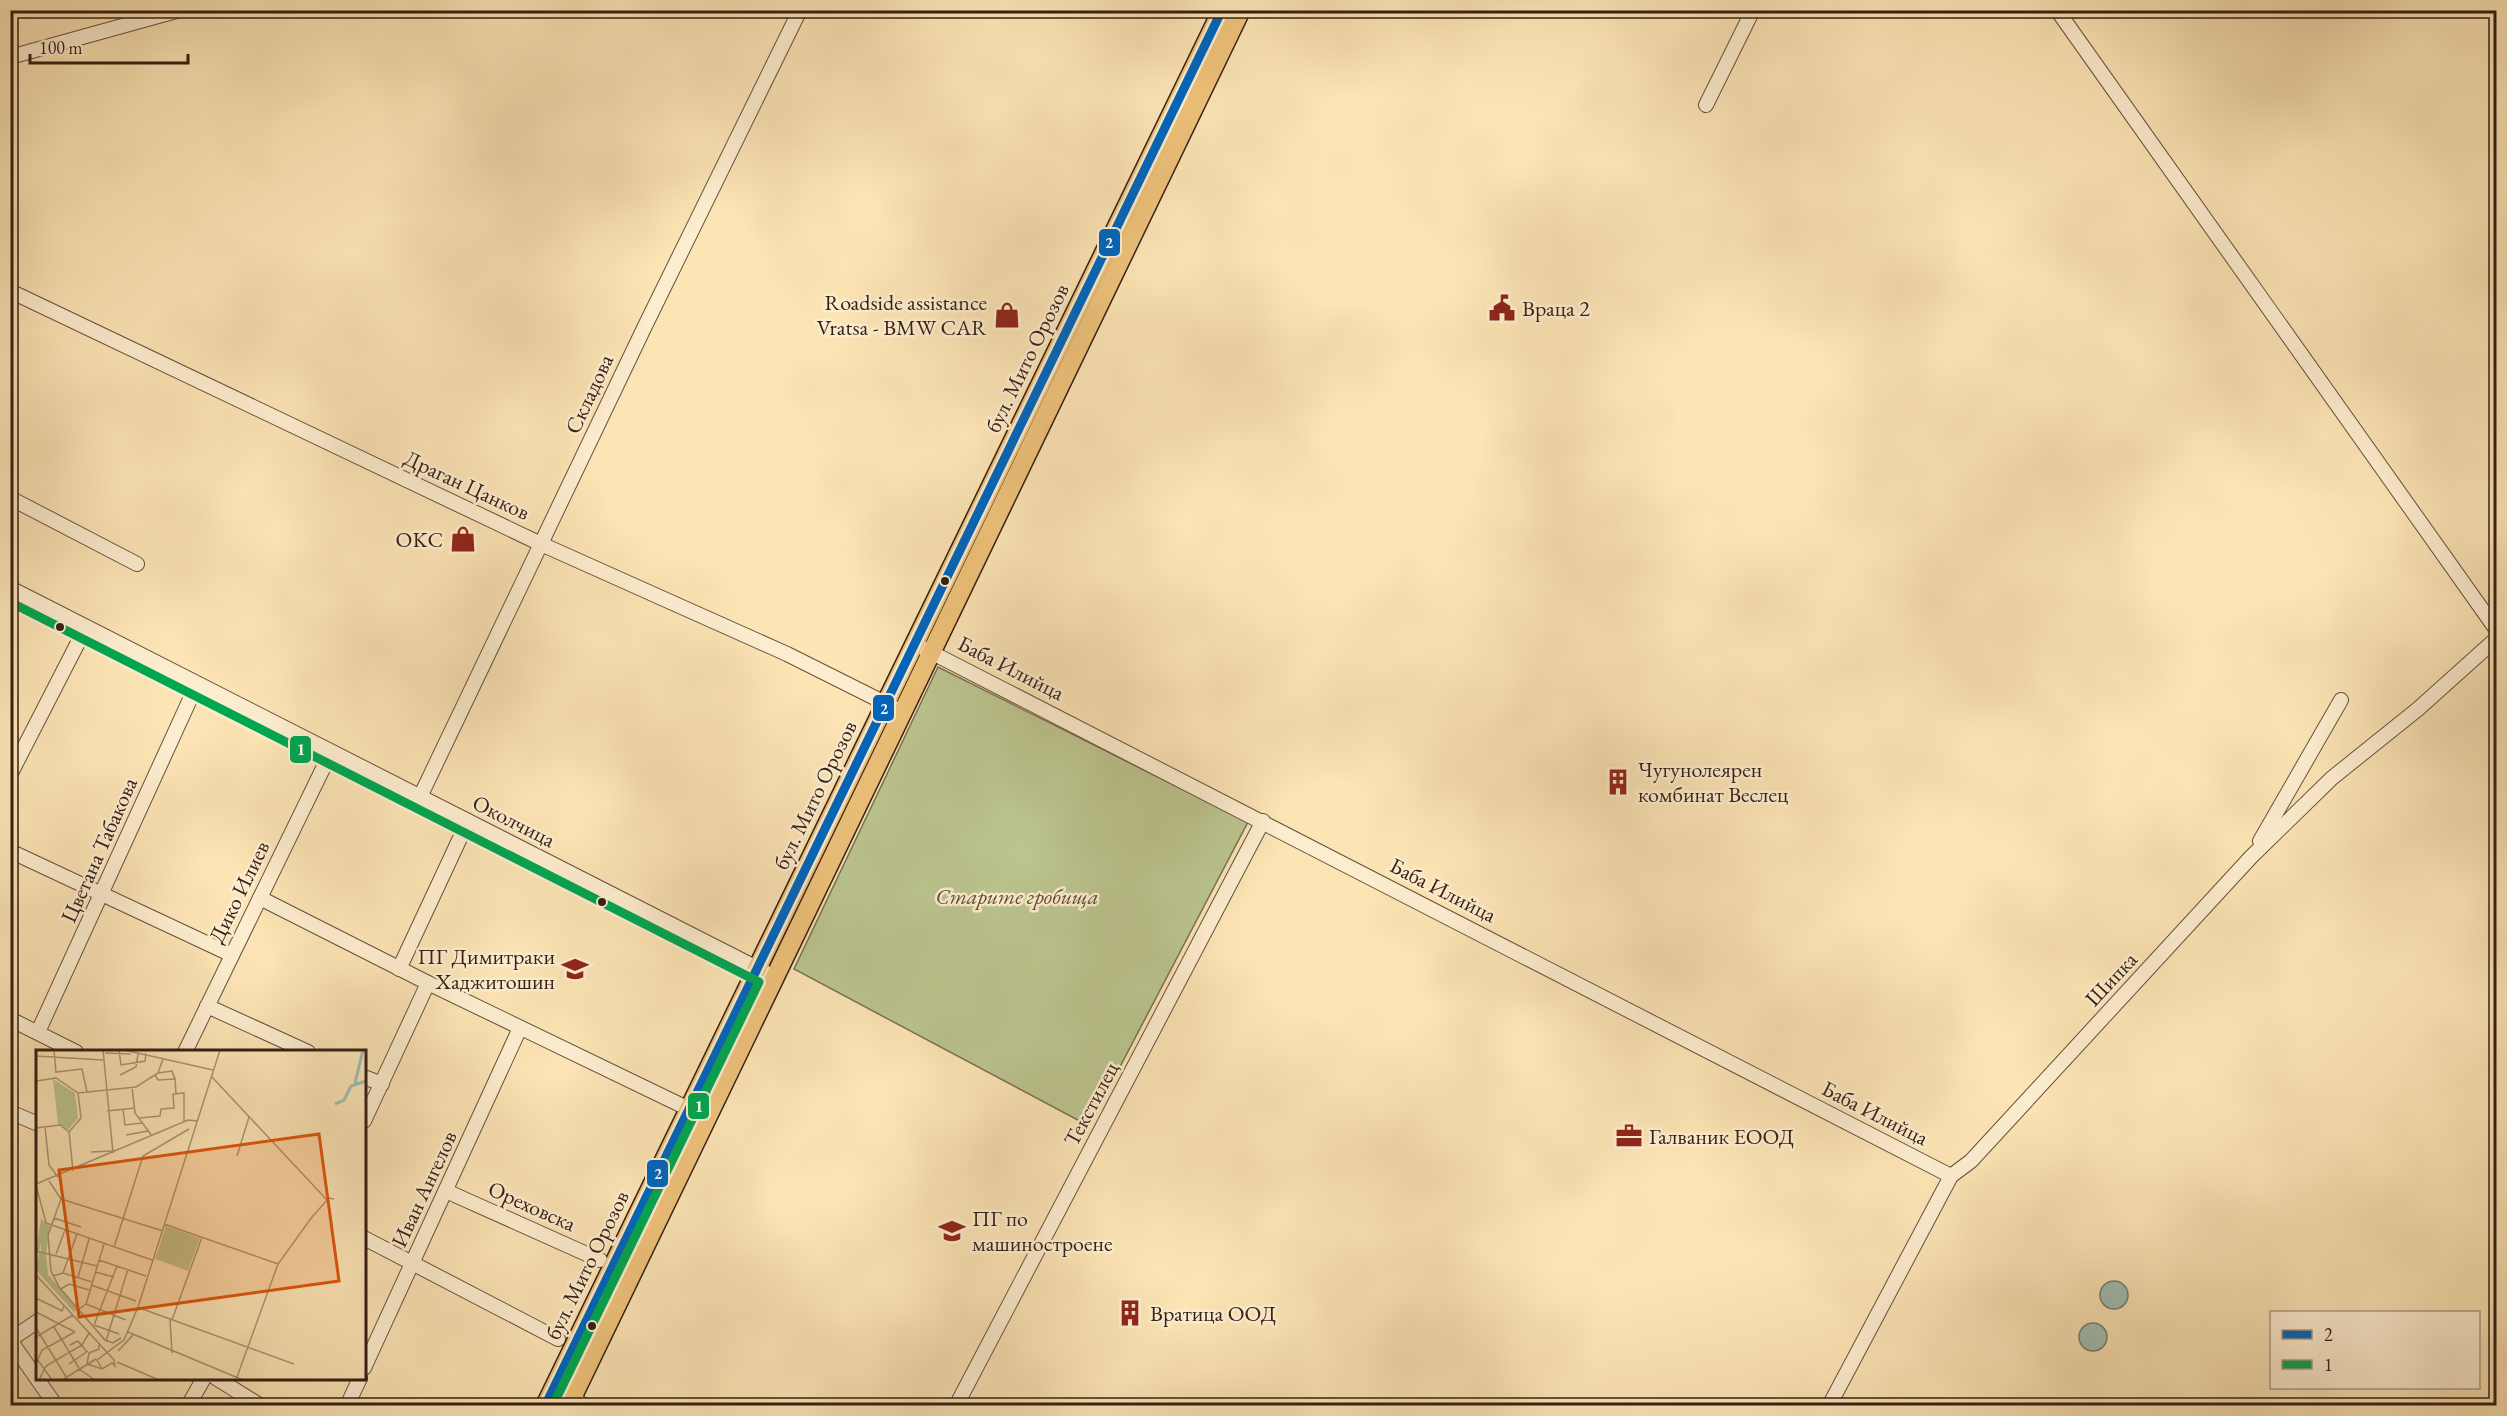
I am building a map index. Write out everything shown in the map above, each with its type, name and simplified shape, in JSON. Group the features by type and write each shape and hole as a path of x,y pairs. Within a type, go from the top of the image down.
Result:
{"main road":[{"name":"бул. Мито Орозов","path":"545,1406 1222,10"},
{"name":"бул. Мито Орозов","path":"574,1403 775,977 1241,10"}],"street":[{"path":"10,57 133,17 180,10"},
{"name":"Складова","path":"420,797 645,326 800,10"},
{"path":"1706,105 1753,10"},
{"path":"2057,10 2496,629"},
{"name":"Драган Цанков","path":"12,292 541,544 787,654 903,712"},
{"path":"10,498 137,564"},
{"name":"Околчица","path":"10,588 775,977"},
{"path":"10,775 86,627"},
{"name":"Шипка","path":"1829,1406 1951,1176 1971,1161 2251,857 2332,777 2418,709 2496,639"},
{"name":"Баба Илийца","path":"915,644 1951,1176"},
{"name":"Цветана Табакова","path":"38,1032 196,684"},
{"path":"2251,857 2341,700"},
{"name":"Дико Илиев","path":"187,1050 331,752"},
{"path":"399,969 468,821"},
{"name":"Текстилец","path":"956,1406 1263,822"},
{"path":"10,851 232,955"},
{"path":"260,898 399,969 689,1109"},
{"path":"366,1117 428,983"},
{"path":"207,1006 304,1050"},
{"path":"10,1019 72,1050"},
{"name":"Иван Ангелов","path":"366,1364 520,1028"},
{"path":"366,1078 382,1084"},
{"path":"10,1112 36,1123"},
{"name":"Ореховска","path":"446,1191 600,1260"},
{"path":"366,1239 558,1339"},
{"path":"36,1323 10,1340 36,1377"},
{"path":"38,1380 56,1406"},
{"path":"188,1406 203,1380"},
{"path":"219,1380 261,1406"},
{"path":"347,1406 359,1380"},
{"path":"554,1389 574,1403"}],"green space":[{"name":"Старите гробища","path":"938,667 1248,822 1089,1126 794,969"}],"water":[{"path":"2114,1281 2124,1285 2128,1295 2124,1305 2114,1309 2104,1305 2100,1295 2104,1285"},
{"path":"2093,1323 2103,1327 2107,1337 2103,1347 2093,1351 2083,1347 2079,1337 2083,1327"}],"transit line":[{"name":"2","path":"545,1406 1222,10"},
{"name":"1","path":"10,602 759,982 556,1399"}],"place":[{"name":"Враца 2","path":"1502,308"},
{"name":"Roadside assistance Vratsa - BMW CAR","path":"1007,315"},
{"name":"OKC","path":"463,539"},
{"name":"Чугунолеярен комбинат Веслец","path":"1618,782"},
{"name":"ПГ Димитраки Хаджитошин","path":"575,969"},
{"name":"Галваник ЕООД","path":"1629,1136"},
{"name":"ПГ по машиностроене","path":"952,1231"},
{"name":"Вратица ООД","path":"1130,1313"}]}
